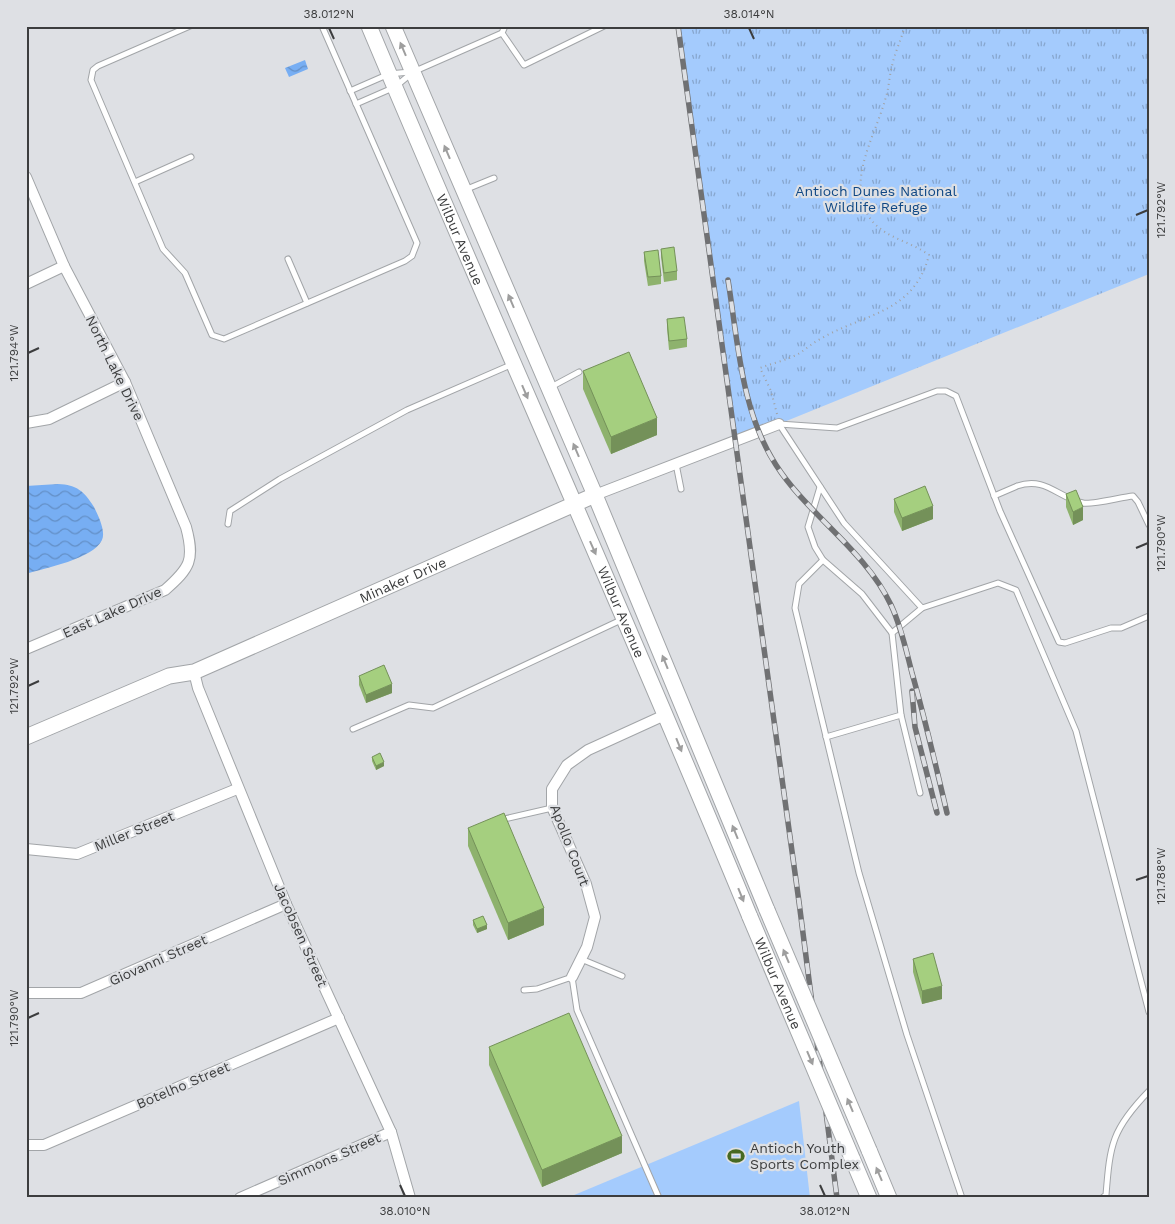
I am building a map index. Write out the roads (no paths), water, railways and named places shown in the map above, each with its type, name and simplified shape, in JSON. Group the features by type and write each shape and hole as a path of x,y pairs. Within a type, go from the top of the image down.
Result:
{"main road":[{"name":"Wilbur Avenue","path":"369,26 573,504 667,714 750,917 869,1198"},
{"name":"Wilbur Avenue","path":"394,26 595,495 889,1198"},
{"path":"421,146 436,162 446,184 451,188 464,191"},
{"name":"Minaker Drive","path":"26,737 169,676 194,672 595,495"},
{"path":"667,714 683,707"}],"street":[{"name":"North Lake Drive","path":"26,177 64,266 124,382 186,527 192,547 189,563"},
{"path":"26,284 64,266"},
{"path":"26,423 49,419 124,382"},
{"name":"Minaker Drive","path":"595,495 779,424"},
{"name":"East Lake Drive","path":"26,649 164,590 179,577 189,563"},
{"name":"Jacobsen Street","path":"194,672 198,688 237,789 286,904 391,1132 410,1198"},
{"name":"Apollo Court","path":"572,977 588,947 595,917 586,884 552,807 552,789 567,764 588,750 667,714"},
{"name":"Miller Street","path":"26,850 77,854 237,789"},
{"name":"Giovanni Street","path":"26,993 81,994 286,904"},
{"name":"Botelho Street","path":"26,1145 44,1145 339,1018"},
{"name":"Simmons Street","path":"240,1198 391,1132"}],"lane":[{"path":"190,26 177,29 98,66 93,70 91,80 163,249 185,273 212,334 224,339 405,261 416,250 417,243 322,26"},
{"path":"356,104 392,81 502,33 505,26"},
{"path":"502,33 524,64 604,26"},
{"path":"350,91 392,81 413,72"},
{"path":"135,182 190,157"},
{"path":"464,191 494,178"},
{"path":"288,259 307,303"},
{"path":"228,524 230,511 280,479 407,410 513,364"},
{"path":"549,388 579,372"},
{"path":"779,424 837,428 937,391 946,391 956,396 994,496 1059,642 1065,643 1111,628 1122,628 1149,616"},
{"path":"779,424 844,523 922,608"},
{"path":"676,464 681,489"},
{"path":"994,496 1033,482 1084,503 1133,496 1149,525"},
{"path":"820,488 808,527 815,547 823,560 862,594 892,633 901,715 920,793"},
{"path":"823,560 799,584 795,608 859,874 907,1035 962,1198"},
{"path":"892,633 922,608 998,582 1016,590 1076,731 1149,1012"},
{"path":"353,728 409,705 433,708 624,619"},
{"path":"826,737 901,715"},
{"path":"492,824 509,816 552,807"},
{"path":"581,959 622,976"},
{"path":"524,990 537,989 572,977 577,1010 658,1198"},
{"path":"1102,1198 1106,1195 1109,1151 1125,1115 1149,1091"}],"water":[{"path":"305,60 308,69 289,77 285,68"},
{"path":"58,484 75,487 87,497 101,523 102,540 97,547 79,558 26,574 26,486"}],"railway":[{"path":"678,26 799,902 837,1198"},
{"path":"728,280 738,352 748,399 764,444 789,483 867,567 891,605 898,621 947,813"},
{"path":"912,691 915,727 937,813"}],"place":[{"name":"Antioch Youth Sports Complex","path":"736,1156"}],"park label":[{"name":"Antioch Dunes National Wildlife Refuge","path":"876,200"}]}
